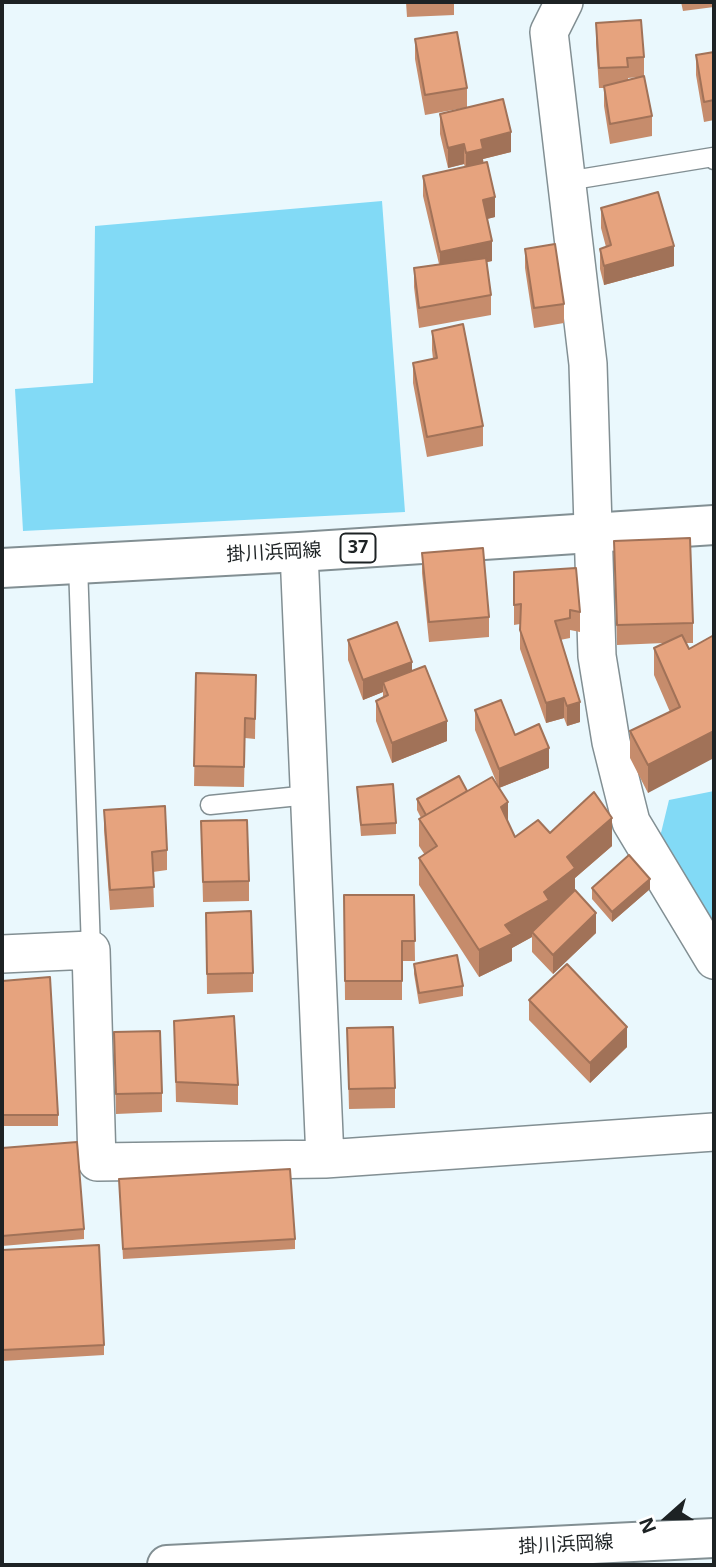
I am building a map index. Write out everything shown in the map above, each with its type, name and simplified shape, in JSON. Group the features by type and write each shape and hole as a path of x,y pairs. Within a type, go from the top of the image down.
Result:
{"main road":[{"name":"掛川浜岡線","path":"2,568 714,525"},
{"name":"掛川浜岡線","path":"166,1565 714,1538"}],"street":[{"path":"564,2 549,32 588,364 597,656 611,742 631,821 714,960"},
{"path":"299,552 325,1159"},
{"path":"2,954 91,950 97,1162 325,1159 714,1132"}],"lane":[{"path":"567,181 713,157 714,160"},
{"path":"78,564 91,950"},
{"path":"210,805 309,795"}],"shaded area":[{"path":"382,201 405,512 23,531 15,389 93,383 95,226"},
{"path":"714,791 714,939 660,837 669,800"}],"building":[{"path":"641,20 644,57 627,58 628,67 599,68 596,23"},
{"path":"457,32 467,88 425,95 415,39"},
{"path":"714,52 714,100 704,102 696,55"},
{"path":"644,76 652,116 610,124 604,86"},
{"path":"503,99 511,132 481,140 483,149 466,153 464,144 448,148 440,114"},
{"path":"487,162 495,197 483,200 492,241 440,252 423,176"},
{"path":"658,192 674,246 604,266 600,249 611,245 601,208"},
{"path":"555,244 564,304 534,308 525,249"},
{"path":"486,258 491,295 419,308 414,268"},
{"path":"463,324 483,426 427,437 413,363 437,358 432,331"},
{"path":"690,538 693,623 617,625 614,541"},
{"path":"483,548 489,617 429,622 422,553"},
{"path":"576,568 580,612 570,610 570,618 555,621 580,702 567,706 564,698 546,703 520,630 521,604 514,605 514,572"},
{"path":"397,622 412,662 363,680 348,640"},
{"path":"682,635 689,649 714,635 714,731 648,765 630,731 680,707 654,648"},
{"path":"425,666 447,721 392,743 376,701 388,695 383,682"},
{"path":"196,673 256,675 255,719 245,718 244,767 194,766"},
{"path":"501,700 515,735 539,724 549,748 499,769 475,710"},
{"path":"459,776 467,791 426,815 417,799"},
{"path":"492,777 508,802 501,807 515,837 538,820 550,833 594,792 612,818 567,857 575,868 544,892 549,900 505,925 512,934 479,950 419,858 437,846 419,819"},
{"path":"393,784 396,823 361,825 357,787"},
{"path":"165,806 167,850 152,852 154,887 110,890 104,810"},
{"path":"247,820 249,881 203,882 201,821"},
{"path":"629,855 650,879 612,912 592,888"},
{"path":"575,890 596,913 553,955 532,932"},
{"path":"344,895 414,895 415,941 402,941 402,981 345,981"},
{"path":"251,911 253,973 207,974 206,913"},
{"path":"457,955 463,986 419,993 414,964"},
{"path":"567,964 627,1027 590,1063 529,1000"},
{"path":"50,977 58,1115 2,1115 2,981"},
{"path":"234,1016 238,1085 176,1082 174,1021"},
{"path":"393,1027 395,1088 349,1089 347,1028"},
{"path":"160,1031 162,1093 116,1094 114,1032"},
{"path":"77,1142 84,1229 2,1236 2,1148"},
{"path":"290,1169 295,1239 123,1249 119,1179"},
{"path":"99,1245 104,1345 2,1350 2,1250"}]}
